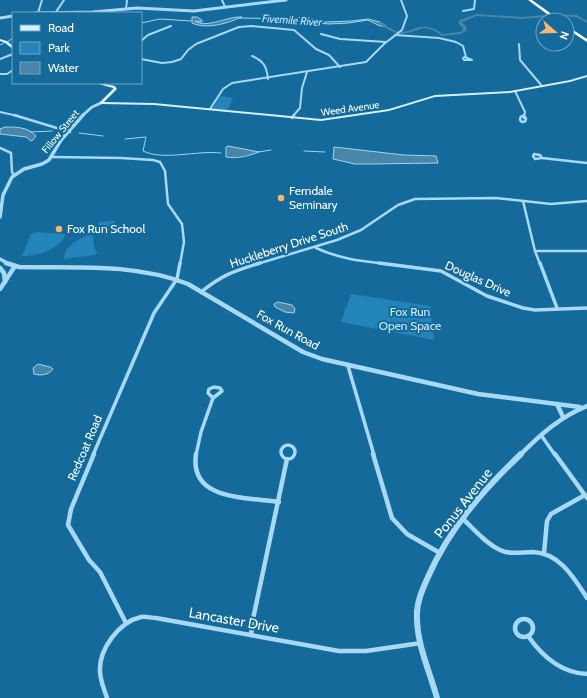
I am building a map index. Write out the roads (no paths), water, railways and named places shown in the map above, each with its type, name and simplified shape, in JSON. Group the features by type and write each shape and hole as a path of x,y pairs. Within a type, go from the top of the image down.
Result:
{"highway":[{"path":"526,0 542,12"},
{"path":"530,0 547,12"},
{"path":"575,33 587,41"},
{"path":"575,36 587,44"}],"main road":[{"path":"0,40 6,42 12,47"},
{"name":"Weed Avenue","path":"101,103 149,104 326,120 395,109 435,96 493,94 574,80 587,76"},
{"name":"Fillow Street","path":"101,84 114,87 115,89 101,103"}],"street":[{"path":"42,0 38,12 93,12 142,8 176,11 286,0"},
{"path":"56,12 64,0"},
{"path":"126,9 127,0"},
{"path":"222,0 225,7"},
{"path":"210,109 223,89 229,85 366,62 386,42 399,32 407,16 401,0"},
{"path":"463,11 474,9 474,0"},
{"path":"0,18 12,16"},
{"path":"142,40 148,35 171,26"},
{"path":"142,59 162,63 172,62 181,59 188,50 196,44 239,27 252,26 294,30 316,49 329,55 340,67"},
{"path":"321,34 340,39 386,42"},
{"path":"395,35 415,38 434,37 453,41 462,46 466,57"},
{"path":"519,44 520,60 542,86"},
{"path":"0,59 12,54"},
{"path":"252,56 259,58 266,64 268,79"},
{"path":"0,74 5,74 12,70"},
{"path":"292,118 300,108 302,88 307,72"},
{"path":"515,91 526,113 524,118"},
{"name":"Fillow Street","path":"14,175 24,169 43,164 52,157 60,143 88,110 101,103"},
{"path":"0,112 25,117 47,126 70,132"},
{"path":"0,148 9,151 12,155 12,172 14,175 2,200 0,217"},
{"path":"52,157 121,158 153,160 160,162 165,171 168,204 182,224 183,230 184,242 177,279"},
{"path":"542,158 587,163"},
{"path":"0,186 8,185"},
{"name":"Huckleberry Drive South","path":"201,292 217,279 227,274 316,248 354,234 369,226 396,205 406,201 416,199 491,198 551,204 587,201"},
{"path":"522,201 535,251 557,308"},
{"name":"Douglas Drive","path":"316,248 334,256 350,260 441,271 487,296 523,308 535,310 587,308"},
{"path":"535,251 587,251"},
{"path":"0,259 7,264 16,266 0,289"},
{"path":"5,282 4,273 1,269 7,264"},
{"name":"Fox Run Road","path":"16,266 122,270 177,279 303,352 322,359 478,394 580,407"},
{"name":"Redcoat Road","path":"126,623 100,572 88,560 68,525 71,509 83,479 154,312 177,279"},
{"path":"348,366 392,518 396,526 404,532 440,552"},
{"path":"213,398 197,450 195,467 203,483 220,494 279,502"},
{"path":"557,404 563,417"},
{"name":"Ponus Avenue","path":"437,698 418,627 417,611 440,552 462,518 503,472 541,435 563,417 580,407 587,406"},
{"path":"541,435 586,496 551,514 547,521 544,553"},
{"path":"251,635 253,619 287,459"},
{"path":"462,518 501,550 519,554 534,552 544,553 555,558 569,571 587,598"},
{"name":"Lancaster Drive","path":"126,623 141,617 156,618 339,651 366,651 422,642"},
{"path":"107,698 100,669 103,652 126,623"},
{"path":"528,636 532,642 565,670 578,674 587,674"}],"water":[{"path":"192,17 197,17 202,20 202,22 195,21 205,24 242,17 217,25 204,26 192,23"},
{"path":"306,17 325,22 368,19 380,22 386,26 380,26 368,20 329,24 295,21 296,18"},
{"path":"5,127 18,127 26,129 36,136 31,141 26,137 0,134 0,129"},
{"path":"228,146 259,152 243,157 226,157 226,147"},
{"path":"334,147 404,155 436,156 438,163 355,164 333,159"},
{"path":"278,302 292,305 295,309 294,313 285,312 275,307 274,304"},
{"path":"38,364 53,369 49,373 39,375 34,374 33,368"}],"waterway":[{"name":"Fivemile River","path":"442,35 461,33 465,30 463,25 460,23 461,21 477,15 522,18 535,17"},
{"name":"Fivemile River","path":"575,16 587,22"},
{"name":"Fivemile River","path":"240,18 296,19"},
{"name":"Fivemile River","path":"142,23 160,19 191,21"},
{"name":"Fivemile River","path":"379,23 399,33 428,27 440,34"},
{"name":"Fivemile River","path":"7,42 12,39"},
{"name":"Fivemile River","path":"0,45 4,43"},
{"path":"31,132 52,131"},
{"path":"79,133 103,136"},
{"path":"125,139 146,137 143,151 151,154 171,155 212,152 221,153"},
{"path":"258,152 271,150"},
{"path":"304,151 325,152"}],"place":[{"name":"Ferndale Seminary","path":"281,198"},
{"name":"Fox Run School","path":"59,229"}],"park label":[{"name":"Fox Run Open Space","path":"410,319"}]}
